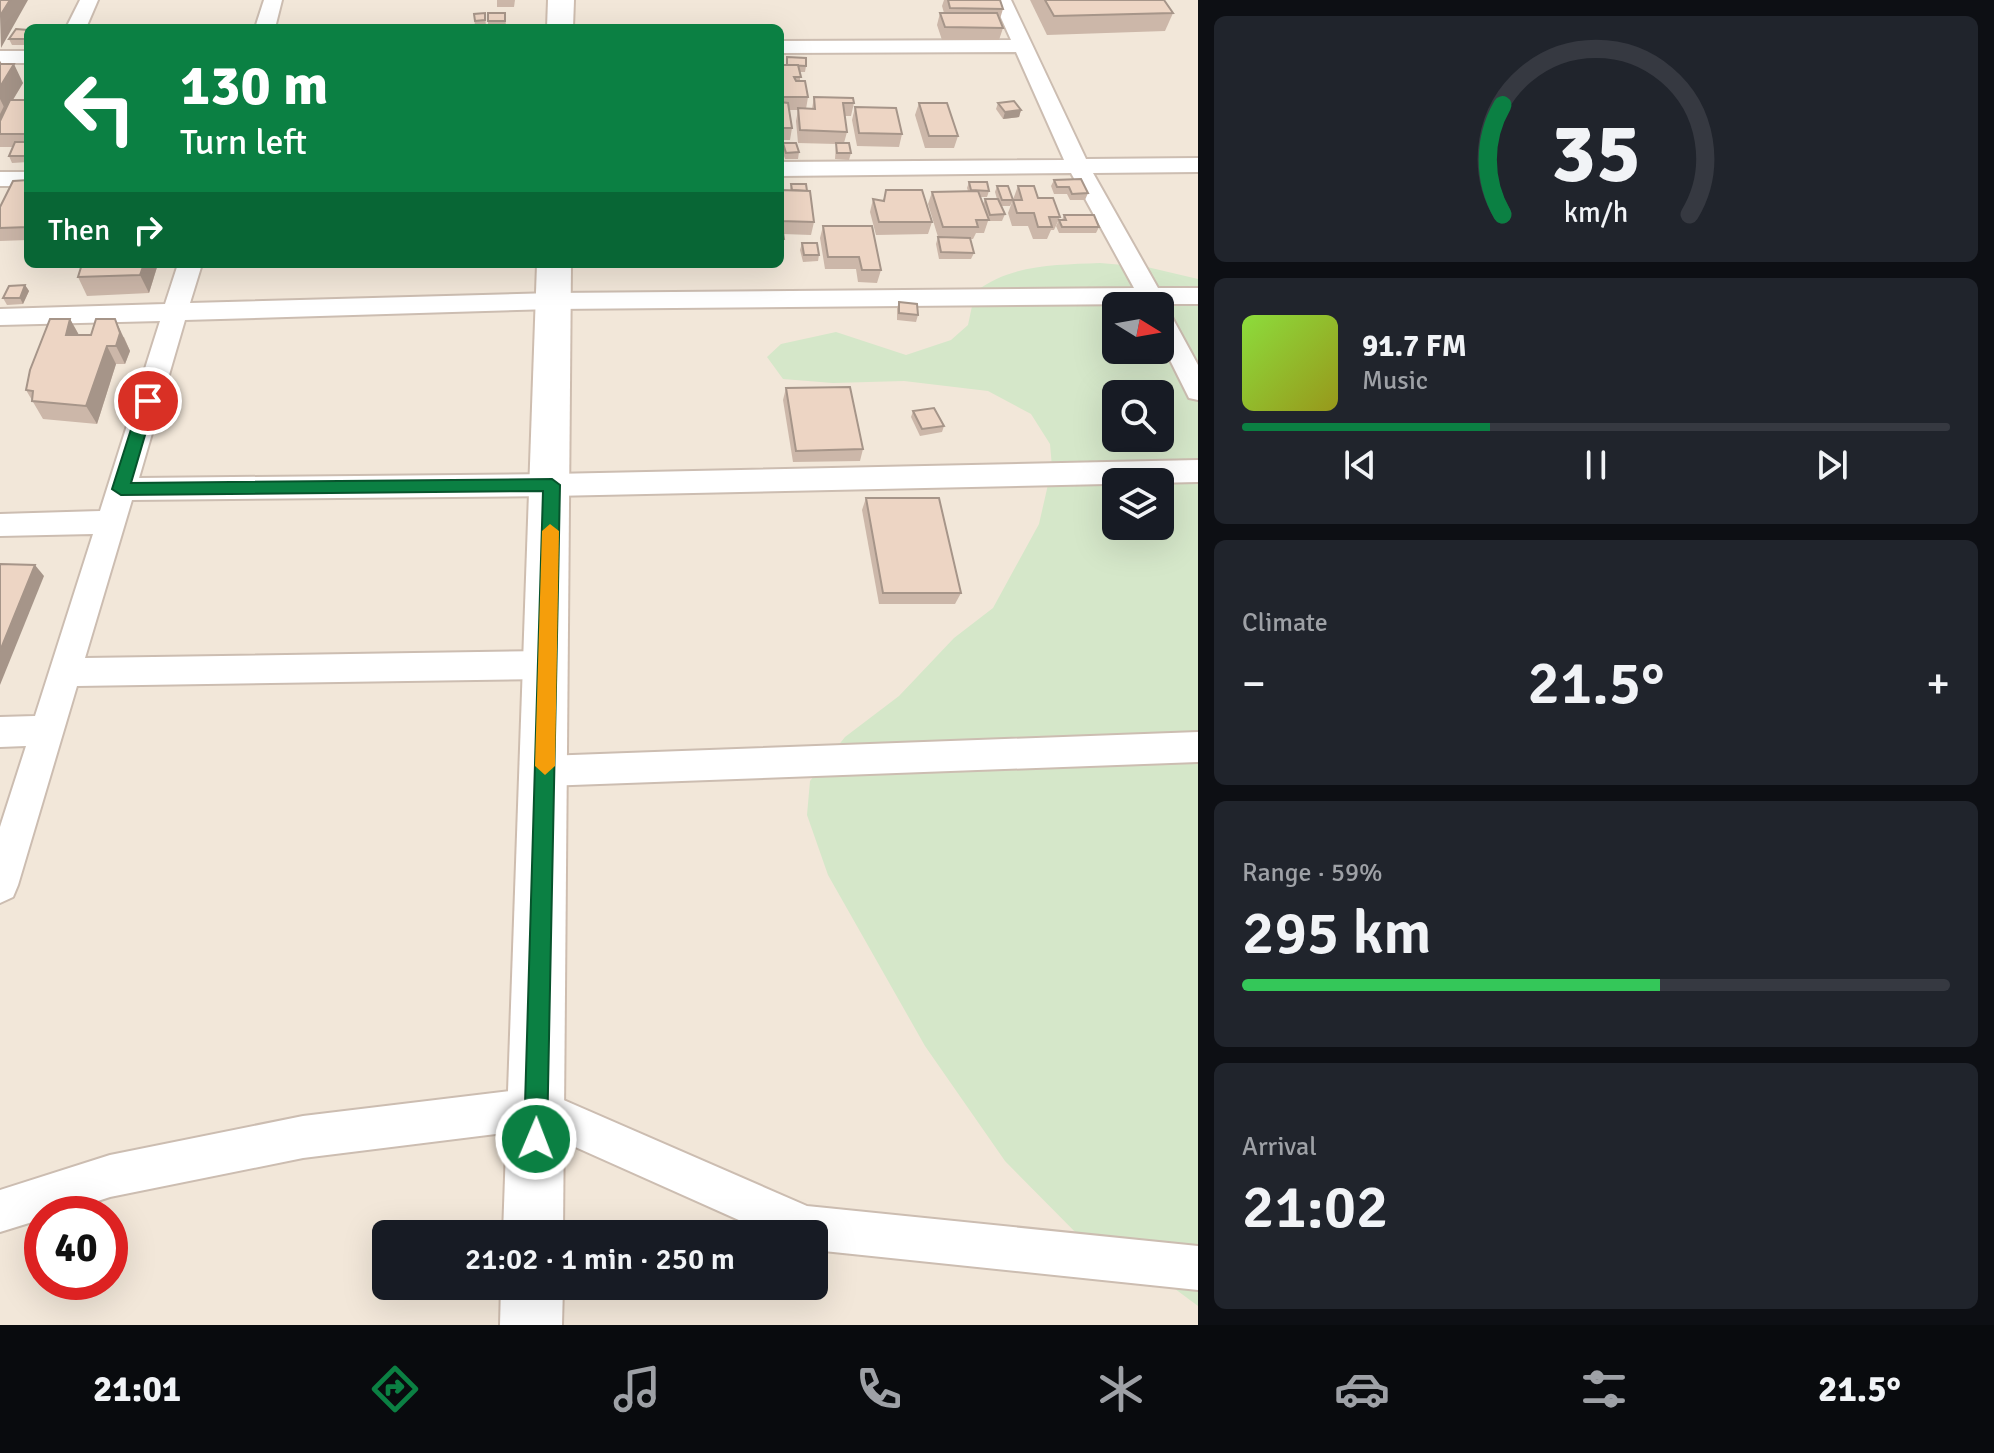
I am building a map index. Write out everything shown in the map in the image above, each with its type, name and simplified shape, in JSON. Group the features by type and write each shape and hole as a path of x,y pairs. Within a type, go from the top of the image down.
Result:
{"street":[{"path":"78,24 89,0"},
{"path":"266,24 273,0"},
{"path":"560,24 561,0"},
{"path":"1002,0 1078,166 1149,292"},
{"path":"784,47 1023,46"},
{"path":"0,57 24,57"},
{"path":"784,169 1198,165"},
{"path":"0,179 24,179"},
{"path":"0,885 189,268"},
{"path":"0,317 175,312 554,283 1102,303"},
{"path":"533,1220 552,485 554,283"},
{"path":"1174,301 1198,296"},
{"path":"1174,342 1198,391"},
{"path":"121,489 552,485 1198,471"},
{"path":"0,525 110,522"},
{"path":"65,672 547,665"},
{"path":"0,732 47,731"},
{"path":"545,771 1198,747"},
{"path":"0,1211 110,1176 303,1137 536,1108 806,1228 1198,1268"},
{"path":"531,1325 532,1300"}],"shaded area":[{"path":"0,0 1198,0 1198,1325 0,1325"}],"green space":[{"path":"1100,263 1147,267 1198,279 1198,1306 1159,1277 1089,1246 1005,1161 925,1046 828,875 807,815 810,781 845,737 899,696 954,638 993,608 1039,524 1052,467 1050,444 1031,414 988,391 904,381 833,383 783,379 767,357 781,344 836,332 906,355 951,340 968,325 975,292 989,283 1019,271"}],"building":[{"path":"0,0 10,0 0,16"},
{"path":"948,0 1000,0 1003,9 950,8"},
{"path":"1045,0 1164,0 1173,13 1054,16"},
{"path":"485,13 485,20 475,21 474,14"},
{"path":"488,13 505,13 505,21 488,21"},
{"path":"940,13 997,13 1003,28 945,27"},
{"path":"16,29 24,30 24,39 9,39"},
{"path":"787,57 806,58 806,66 787,65"},
{"path":"0,64 14,64 0,87"},
{"path":"784,65 798,65 801,77 794,77 796,81 805,81 808,97 784,97"},
{"path":"814,97 853,98 854,103 843,103 847,132 800,130 798,108 815,109"},
{"path":"10,100 24,100 24,134 0,134 0,121"},
{"path":"1014,101 1021,110 1005,112 998,103"},
{"path":"784,102 788,103 792,128 784,128"},
{"path":"919,103 947,103 958,136 929,136"},
{"path":"855,107 896,108 902,134 859,133"},
{"path":"15,142 24,142 24,156 9,156"},
{"path":"784,143 796,143 799,152 786,153"},
{"path":"836,143 849,143 851,153 837,153"},
{"path":"1081,179 1088,193 1072,194 1069,187 1057,187 1054,180"},
{"path":"24,180 24,227 0,228 0,207 13,181"},
{"path":"969,182 987,182 989,191 971,190"},
{"path":"791,184 806,184 807,191 792,190"},
{"path":"997,186 1008,186 1013,200 1002,200"},
{"path":"1018,186 1034,186 1038,198 1053,198 1060,217 1049,217 1052,227 1038,227 1034,213 1017,213 1013,200 1022,200"},
{"path":"784,190 810,191 814,222 784,221"},
{"path":"886,190 922,190 932,222 879,222 873,199 884,201"},
{"path":"978,191 989,220 976,220 978,227 943,227 932,192"},
{"path":"985,199 998,199 1005,214 990,215"},
{"path":"1064,215 1094,215 1099,227 1062,227 1059,220 1066,220"},
{"path":"823,226 872,226 881,270 862,270 859,257 828,257"},
{"path":"938,237 970,238 974,253 941,252"},
{"path":"802,243 817,243 819,255 804,255"},
{"path":"81,268 143,268 140,275 78,277"},
{"path":"25,285 20,298 3,298 9,286"},
{"path":"899,302 917,304 918,315 899,313"},
{"path":"50,319 70,319 66,335 91,335 96,319 115,319 120,333 116,346 107,346 86,406 32,401 33,391 26,390 30,370"},
{"path":"850,387 863,449 796,451 786,388"},
{"path":"934,408 944,426 922,429 913,411"},
{"path":"866,498 939,498 961,593 883,593"},
{"path":"0,564 35,565 0,651"}],"slow traffic":[{"path":"545,766 550,531"}],"route":[{"path":"148,401 121,489 552,485 536,1139"}]}
